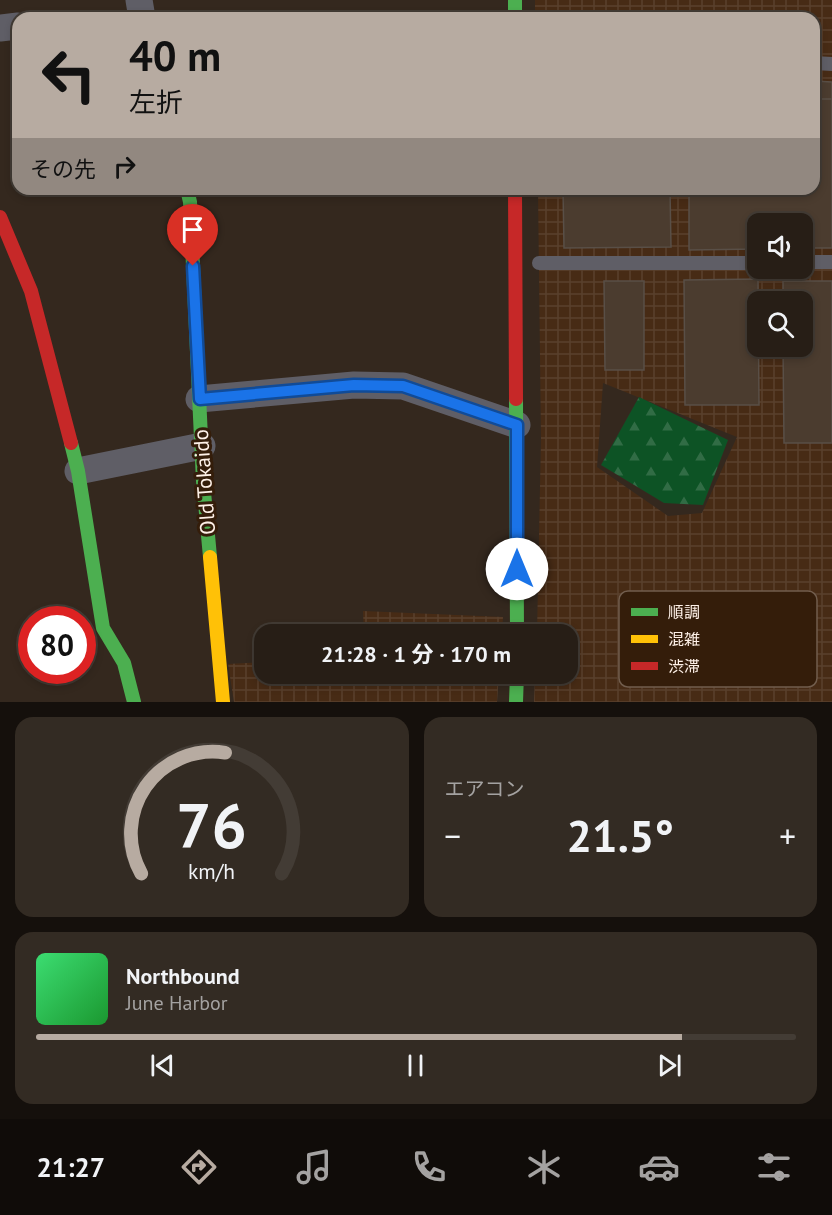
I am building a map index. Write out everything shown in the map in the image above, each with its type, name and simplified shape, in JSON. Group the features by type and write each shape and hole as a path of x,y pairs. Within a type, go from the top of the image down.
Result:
{"main road":[{"name":"Old Tokaido","path":"188,195 202,446 223,702"},
{"path":"515,195 517,624"},
{"path":"0,217 31,291 78,471 103,628 124,663 134,702"},
{"path":"516,702 517,684"}],"street":[{"path":"200,399 354,385 403,386 517,425"},
{"path":"78,471 202,446"}],"lane":[{"path":"539,263 747,262"},
{"path":"813,262 832,262"}],"shaded area":[{"path":"535,0 832,0 832,702 534,702 535,684 578,684 578,624 537,624 541,439 538,195 820,195 820,12 535,12","holes":["603,383 737,437 702,513 668,516 597,467"]},
{"path":"363,611 503,617 503,624 364,624"},
{"path":"254,663 254,684 498,684 497,702 234,702 228,664"}],"green space":[{"path":"639,397 728,440 703,505 664,503 601,465"}],"building":[{"path":"820,81 832,82 832,99 820,99"},
{"path":"820,99 832,99 832,248 813,248 813,213 747,213 747,249 689,250 689,195 820,195"},
{"path":"563,195 670,195 671,247 564,248"},
{"path":"758,279 758,291 747,291 747,357 759,357 759,405 685,405 684,280"},
{"path":"604,281 644,281 644,370 605,370"},
{"path":"783,281 832,281 832,443 784,443 783,357 813,357 813,291 783,291"}],"traffic: fast":[{"path":"515,0 515,12"},
{"path":"188,195 203,481 210,557"},
{"path":"516,399 517,624"},
{"path":"71,443 78,471 103,628 124,663 134,702"},
{"path":"516,702 517,684"}],"traffic: slow":[{"path":"210,557 223,702"}],"traffic: jam":[{"path":"515,195 516,399"},
{"path":"0,217 31,291 71,443"}],"route":[{"path":"193,266 200,399 354,385 403,386 463,404 517,425 517,569"}]}
